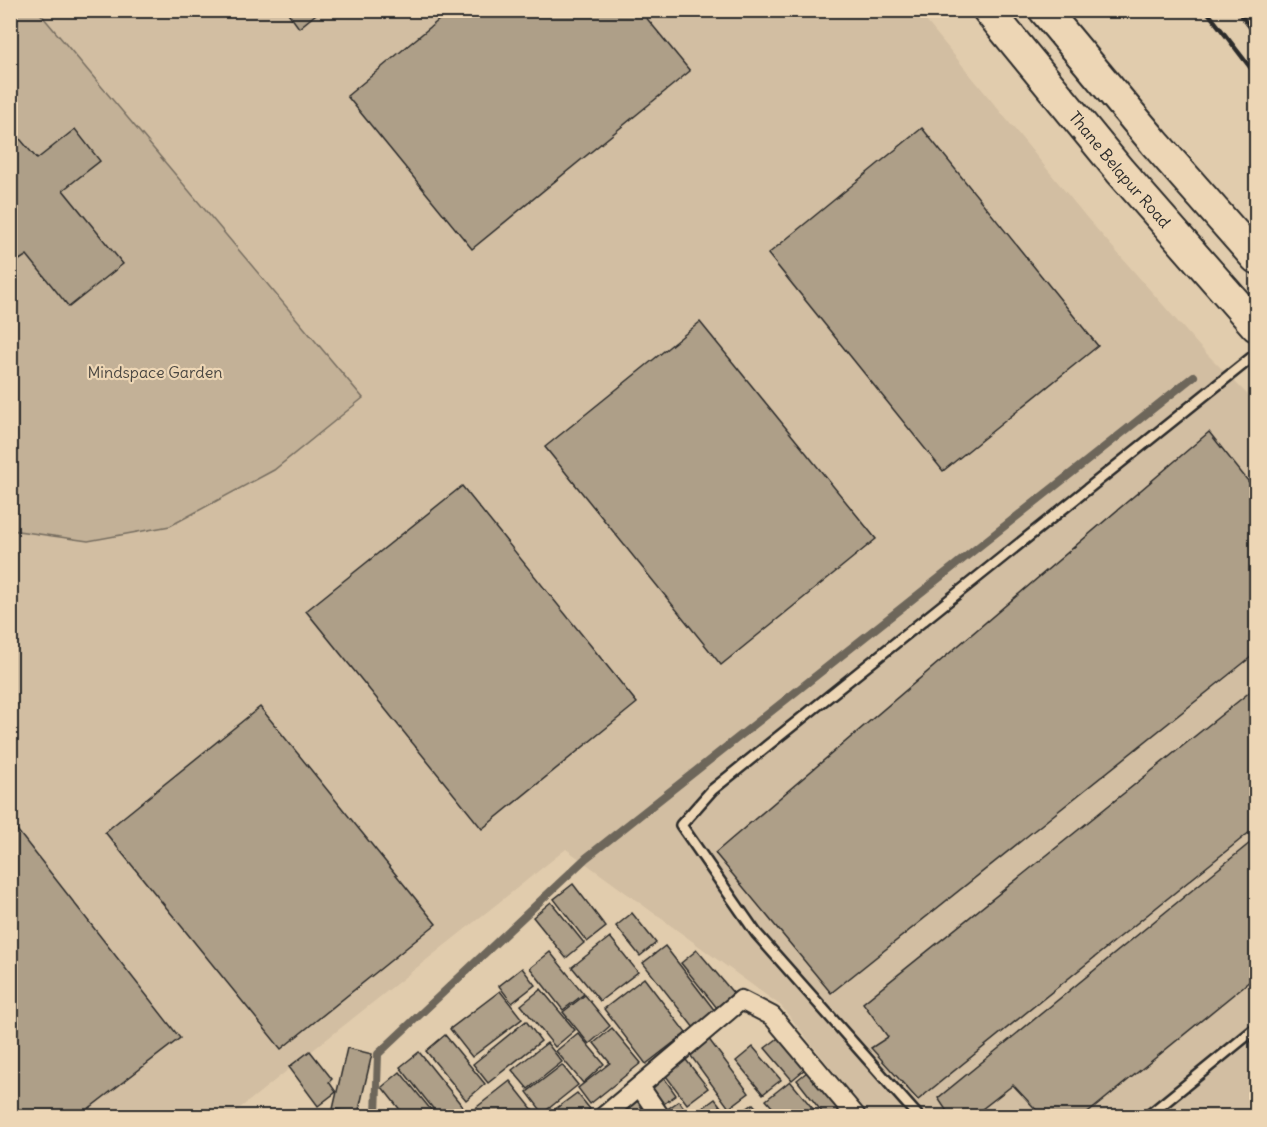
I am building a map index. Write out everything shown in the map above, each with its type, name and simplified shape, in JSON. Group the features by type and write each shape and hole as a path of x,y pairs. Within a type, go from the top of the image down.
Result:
{"main road":[{"name":"Thane Belapur Road","path":"988,10 1120,171 1257,326"},
{"path":"1044,10 1154,142 1257,258"}],"street":[{"path":"604,1116 741,1000 772,1016 856,1116"},
{"path":"640,1087 660,1116"}],"lane":[{"path":"918,1116 756,933 681,825 712,790 1257,354"},
{"path":"1148,1116 1257,1028"}],"shaded area":[{"path":"10,11 918,11 1087,218 1199,346 1256,403 1256,1116 869,1116 781,1006 566,849 230,1116 11,1116"}],"green space":[{"name":"Mindspace Garden","path":"10,11 38,11 363,398 274,470 170,526 88,541 11,530"}],"building":[{"path":"286,10 321,10 299,28"},
{"path":"451,10 640,10 690,71 472,249 347,96"},
{"path":"10,127 37,159 75,129 100,161 63,190 123,264 69,307 27,255 10,266"},
{"path":"922,128 1098,346 943,471 768,254"},
{"path":"700,322 876,539 721,665 545,447"},
{"path":"1209,432 1256,491 1256,653 831,993 715,853"},
{"path":"462,486 637,703 482,829 306,611"},
{"path":"1256,687 1256,827 918,1100 871,1048 888,1037 863,1003"},
{"path":"260,707 436,924 281,1049 105,832"},
{"path":"10,821 180,1038 79,1116 10,1116"},
{"path":"1256,838 1256,976 1084,1116 1042,1116 1013,1085 973,1116 950,1116 938,1098"},
{"path":"573,884 606,927 587,942 554,899"},
{"path":"551,902 584,943 566,958 533,917"},
{"path":"632,913 656,943 640,956 616,926"},
{"path":"610,937 638,972 600,1001 572,967"},
{"path":"665,946 715,1011 694,1028 643,963"},
{"path":"697,950 734,994 717,1008 681,963"},
{"path":"550,952 584,994 563,1010 530,968"},
{"path":"522,968 535,985 512,1003 499,986"},
{"path":"644,978 686,1033 646,1064 604,1009"},
{"path":"541,989 575,1030 555,1047 521,1005"},
{"path":"500,991 522,1019 472,1057 450,1029"},
{"path":"585,995 610,1026 589,1044 563,1012"},
{"path":"526,1021 541,1041 488,1083 473,1064"},
{"path":"612,1028 641,1063 590,1104 578,1088 610,1063 594,1043"},
{"path":"578,1033 604,1064 583,1083 556,1051"},
{"path":"785,1033 811,1064 792,1080 765,1048"},
{"path":"445,1035 485,1084 466,1100 426,1051"},
{"path":"708,1038 749,1093 729,1108 688,1052"},
{"path":"547,1043 562,1062 528,1089 512,1070"},
{"path":"753,1047 781,1080 763,1094 736,1061"},
{"path":"347,1048 372,1054 358,1114 333,1109"},
{"path":"310,1051 332,1079 329,1082 336,1092 318,1106 289,1067"},
{"path":"419,1052 463,1107 452,1116 439,1116 400,1067"},
{"path":"683,1056 708,1088 687,1104 663,1072"},
{"path":"562,1065 578,1085 543,1113 527,1092"},
{"path":"812,1068 851,1116 825,1116 797,1080"},
{"path":"400,1072 436,1116 405,1116 382,1087"},
{"path":"662,1075 676,1095 658,1108 644,1088"},
{"path":"510,1081 537,1115 478,1116 473,1110"},
{"path":"790,1081 819,1116 780,1116 766,1100"},
{"path":"577,1093 590,1109 581,1116 546,1116"},
{"path":"638,1094 651,1111 644,1116 608,1116"},
{"path":"715,1099 728,1116 699,1116 696,1113"},
{"path":"679,1101 690,1116 662,1116 660,1114"},
{"path":"753,1104 764,1116 737,1116"}],"waterway":[{"path":"376,1116 378,1054 586,858 1194,376"}],"railway":[{"path":"1206,10 1256,75"},
{"path":"1237,10 1256,35"}]}
